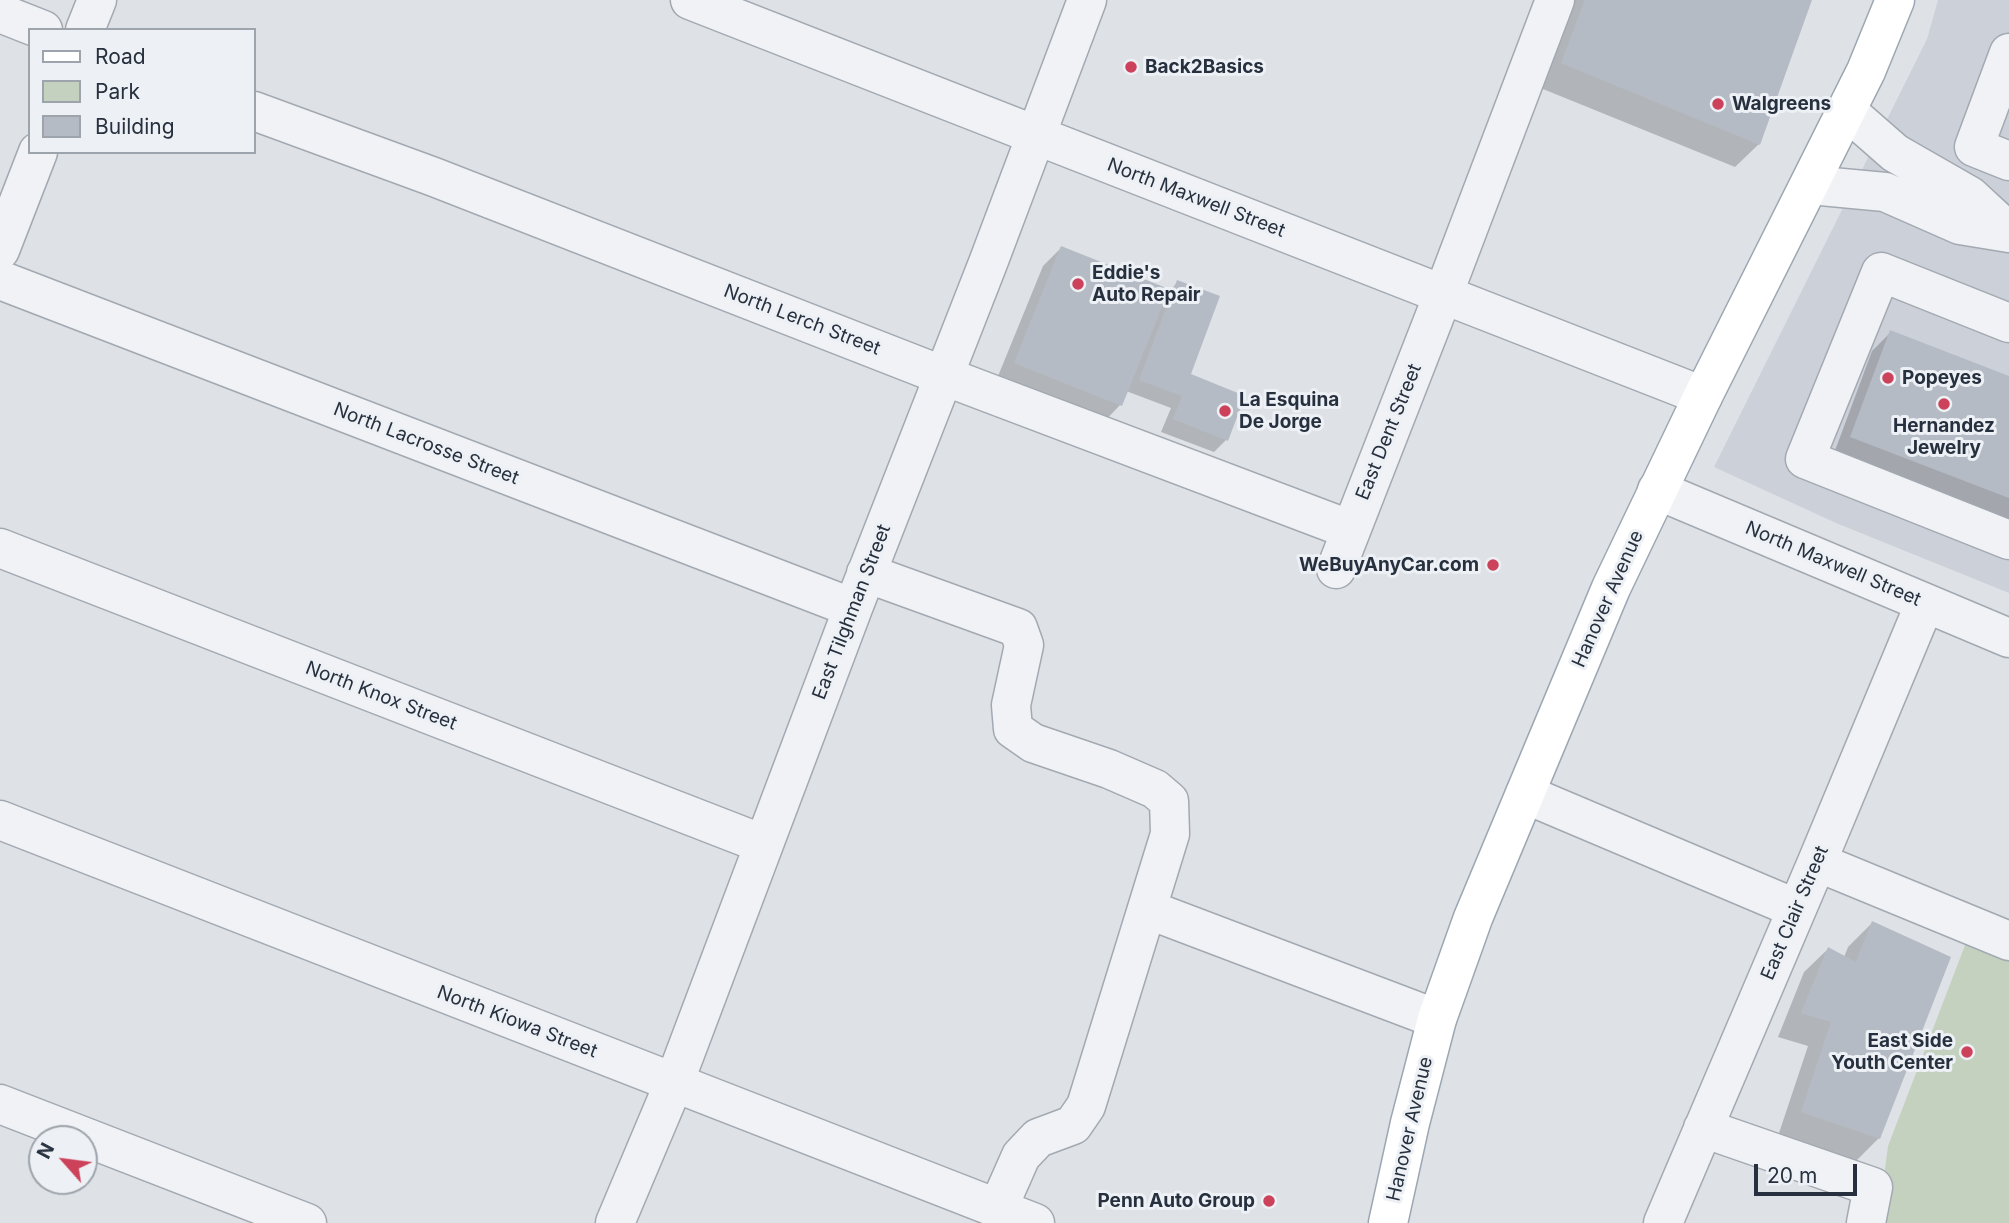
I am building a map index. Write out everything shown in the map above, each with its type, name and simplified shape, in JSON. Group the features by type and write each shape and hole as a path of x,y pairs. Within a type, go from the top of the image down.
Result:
{"main road":[{"name":"Hanover Avenue","path":"1388,1223 1437,1019 1473,918 1611,588 1703,396 1847,111 1895,0"}],"street":[{"path":"86,28 97,0"},
{"name":"North Maxwell Street","path":"690,0 1703,396"},
{"name":"East Tilghman Street","path":"615,1223 674,1083 1087,0"},
{"name":"East Dent Street","path":"1336,569 1444,295 1555,0"},
{"path":"0,13 38,28"},
{"path":"2009,53 1974,147 2009,161"},
{"path":"1847,111 1895,153 1970,196 2009,233"},
{"name":"North Lerch Street","path":"256,112 435,177 944,376 1350,530"},
{"path":"0,250 37,154"},
{"path":"1810,185 1885,192 1960,225 2009,233"},
{"path":"2009,323 1881,272 1805,458 2009,540"},
{"name":"North Lacrosse Street","path":"0,280 860,590 1018,628 1024,645 1011,705 1013,729 1033,743 1109,769 1155,789 1170,802 1170,834 1147,909"},
{"name":"North Maxwell Street","path":"1657,490 2009,638"},
{"name":"North Knox Street","path":"0,548 763,844"},
{"name":"East Clair Street","path":"1663,1223 1925,603"},
{"path":"1525,794 1797,909"},
{"name":"North Kiowa Street","path":"0,820 1035,1223"},
{"path":"1817,862 2009,941"},
{"path":"998,1209 1021,1156 1038,1138 1073,1125 1086,1106 1147,909 1437,1019"},
{"path":"0,1104 307,1223"},
{"path":"1703,1128 1873,1187 1866,1223"}],"shaded area":[{"path":"1938,0 2009,0 2009,593 1836,523 1714,467 1927,39"}],"green space":[{"name":"East Side Youth Center","path":"1967,940 2009,957 2009,1223 1878,1223 1888,1146"}],"building":[{"name":"Walgreens","path":"1585,0 1812,0 1760,145 1561,63"},
{"path":"1061,246 1169,289 1122,406 1014,363"},
{"path":"1177,280 1220,296 1191,374 1245,396 1228,441 1173,419 1182,396 1139,380"},
{"path":"1890,330 2009,376 2009,498 1850,437"},
{"path":"1872,921 1951,957 1880,1139 1801,1112 1831,1022 1801,1013 1828,947 1856,962"}],"place":[{"name":"Back2Basics","path":"1131,67"},
{"name":"Walgreens","path":"1718,104"},
{"name":"Eddie's Auto Repair","path":"1078,284"},
{"name":"Popeyes","path":"1888,378"},
{"name":"Hernandez Jewelry","path":"1944,404"},
{"name":"La Esquina De Jorge","path":"1225,411"},
{"name":"WeBuyAnyCar.com","path":"1493,565"},
{"name":"East Side Youth Center","path":"1967,1052"},
{"name":"Penn Auto Group","path":"1269,1201"}]}
